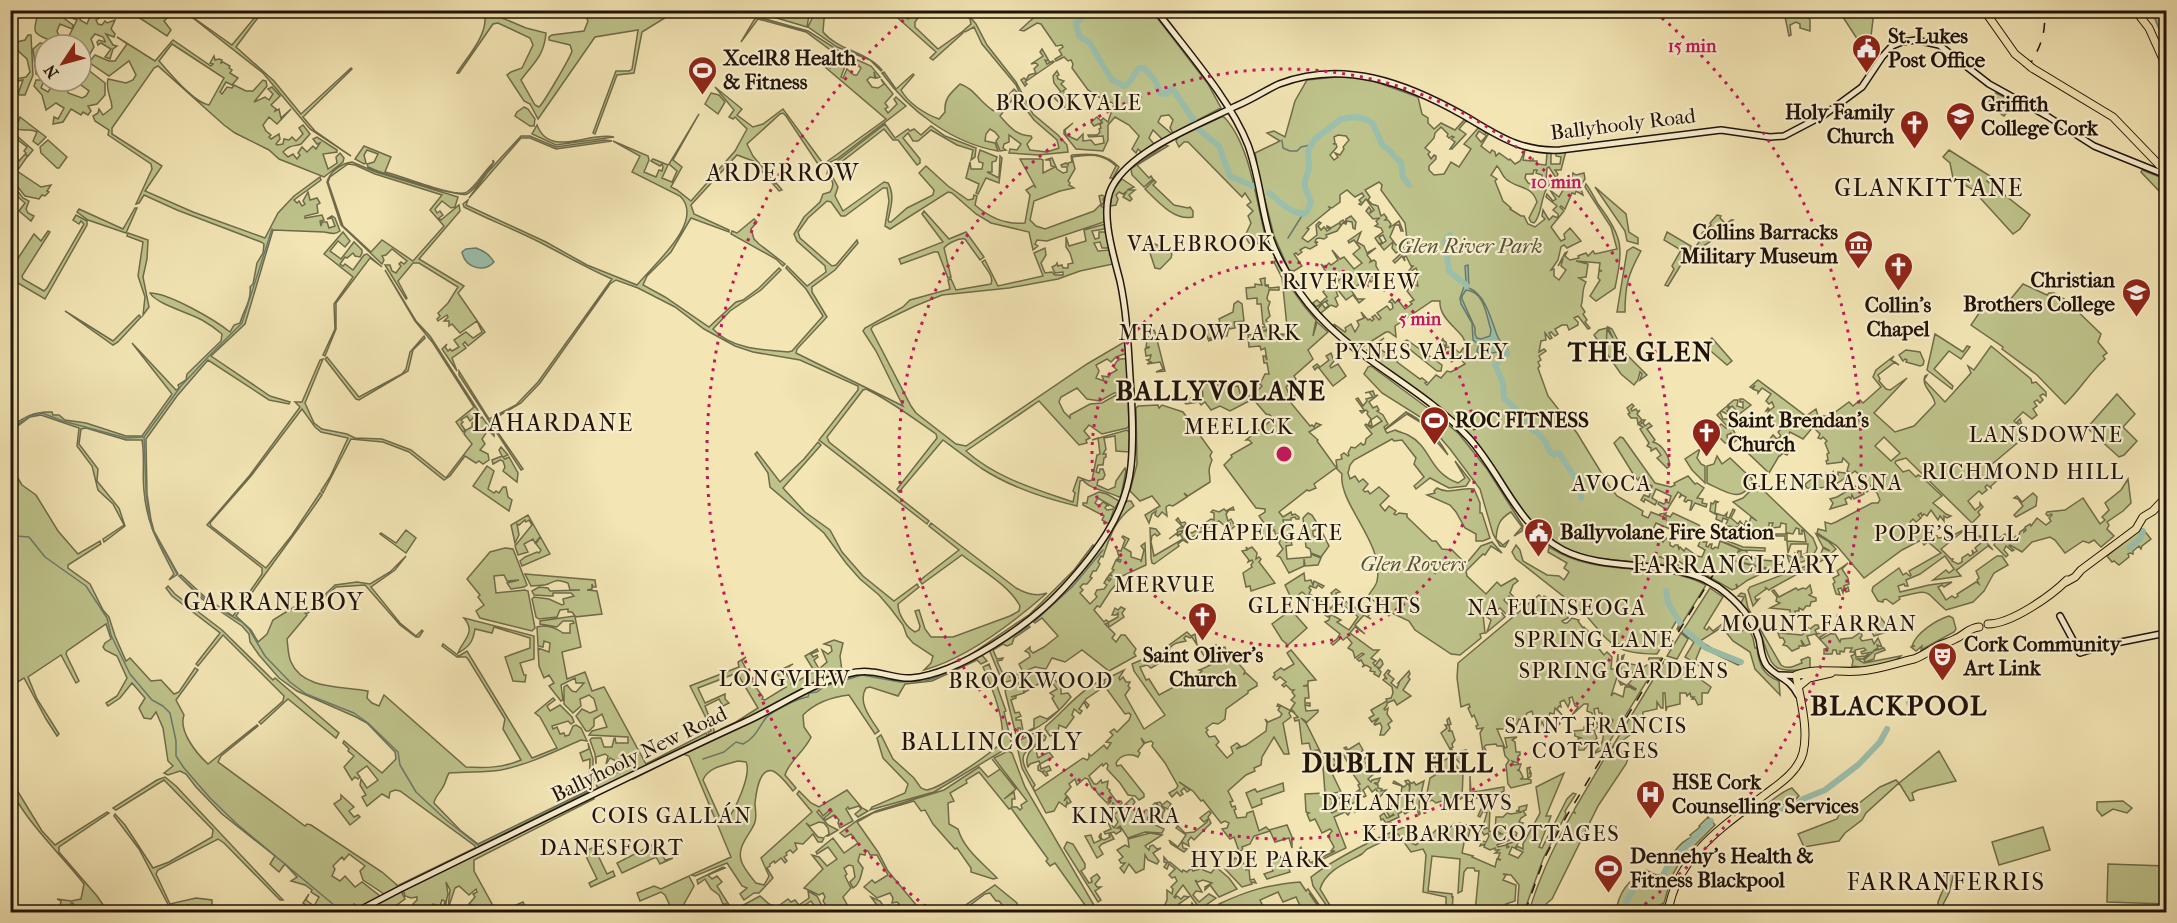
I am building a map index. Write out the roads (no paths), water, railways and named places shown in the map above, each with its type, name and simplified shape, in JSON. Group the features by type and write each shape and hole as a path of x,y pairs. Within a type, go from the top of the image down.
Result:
{"highway":[{"path":"1984,10 2015,54 2032,68 2113,117 2166,174"},
{"path":"2135,10 2149,28 2166,66"},
{"path":"1668,912 1675,886 1687,863 1699,847 1792,772 1802,756 1804,734 1796,675 1814,671 1866,670 1916,658 1955,635 1970,633 1995,620 2009,617 2033,606 2066,582 2073,574 2136,530 2143,517 2166,497"},
{"path":"1798,691 1806,680 1834,672"}],"main road":[{"path":"1156,10 1212,85 1240,129 1251,157 1271,240 1287,274 1319,317 1341,337 1463,431 1484,455 1528,523 1555,545 1580,556 1600,561 1669,568 1704,579 1718,587 1749,617 1758,635 1764,661 1771,670 1790,682 1798,691"},
{"name":"Ballyhooly Road","path":"1228,110 1277,85 1293,80 1347,73 1371,76 1410,91 1451,109 1506,141 1531,149 1560,150 1721,130 1774,137 1787,135 1802,128 1836,107 1864,85 1887,51 1898,43 1916,40 1934,44 1957,58 1989,84 2048,116 2094,146 2166,174"},
{"path":"1220,113 1228,110"},
{"path":"1220,113 1240,129"},
{"name":"Ballyhooly New Road","path":"356,912 667,757 750,720 819,684 855,672 909,678 932,674 984,650 1028,622 1060,593 1090,559 1107,533 1123,501 1130,474 1131,392 1126,320 1107,208 1112,187 1130,166 1170,139 1220,113"},
{"path":"2060,616 2080,653 2106,645 2166,633"},
{"path":"1778,674 1814,676"}],"waterway":[{"path":"1084,10 1085,15 1076,23 1079,36 1089,42 1112,80 1124,86 1127,85 1139,68 1144,68 1155,80 1160,93 1166,94 1172,89 1175,92 1194,121"},
{"path":"1269,193 1293,211 1303,214 1307,212 1311,202 1305,187 1309,169 1308,151 1315,139 1341,119 1355,117 1368,120 1373,124 1383,146 1401,162 1403,177 1409,185"},
{"path":"1198,129 1219,146 1230,176 1253,186"},
{"path":"1282,140 1283,148 1290,151 1297,151 1301,147 1310,145"},
{"path":"1288,238 1303,214"},
{"path":"177,574 153,531 149,517 144,437 181,386 242,323 272,229"},
{"path":"1450,235 1445,241 1449,271 1467,286"},
{"path":"1502,347 1507,353 1495,365 1503,383 1504,398 1523,416 1530,428 1540,435 1554,455"},
{"path":"10,429 31,416 42,413 126,438 143,437"},
{"path":"1558,453 1576,480 1581,498"},
{"path":"10,530 16,536 29,537 45,557 86,586 107,618 111,635 130,674 152,700 170,713 176,741 176,756 210,798 237,824 340,910"},
{"path":"2129,548 2140,539 2143,531"},
{"path":"1034,622 1072,587 1103,550"},
{"path":"179,576 209,603 242,622 249,629 265,656 290,682 306,694 354,713 368,723 398,752 400,765 416,792 479,846 590,791"},
{"path":"1666,591 1668,603 1680,623"},
{"path":"995,648 1029,626"},
{"path":"1686,631 1706,648 1741,662"},
{"path":"703,759 724,752 736,742 743,744 747,742 772,713 792,702 808,697 809,693 817,692 825,686 862,675 900,682 925,681 977,658"},
{"path":"1909,703 1916,699"},
{"path":"1755,813 1769,812 1776,808 1791,809 1803,799 1825,790 1858,765 1880,742 1887,729"},
{"path":"1719,812 1735,807"},
{"path":"1626,912 1626,902 1636,885 1660,881 1670,862 1711,821"}],"railway":[{"path":"2027,69 2041,41 2045,19 2044,10"},
{"path":"1525,912 1544,859 1566,817 1713,575"}],"place":[{"name":"St. Lukes Post Office","path":"1867,74"},
{"name":"XcelR8 Health & Fitness","path":"702,96"},
{"name":"Griffith College Cork","path":"1960,142"},
{"name":"Holy Family Church","path":"1915,150"},
{"name":"Collins Barracks Military Museum","path":"1859,270"},
{"name":"Collin's Chapel","path":"1898,292"},
{"name":"Christian Brothers College","path":"2136,318"},
{"name":"ROC FITNESS","path":"1434,446"},
{"name":"Saint Brendan's Church","path":"1707,458"},
{"name":"Ballyvolane Fire Station","path":"1539,558"},
{"name":"Saint Oliver's Church","path":"1203,642"},
{"name":"Cork Community Art Link","path":"1943,682"},
{"name":"HSE Cork Counselling Services","path":"1651,820"},
{"name":"Dennehy's Health & Fitness Blackpool","path":"1609,894"}],"district":[{"name":"BROOKVALE","path":"1069,102"},
{"name":"ARDERROW","path":"783,173"},
{"name":"GLANKITTANE","path":"1929,188"},
{"name":"VALEBROOK","path":"1201,243"},
{"name":"RIVERVIEW","path":"1351,281"},
{"name":"MEADOW PARK","path":"1210,332"},
{"name":"PYNES VALLEY","path":"1422,351"},
{"name":"THE GLEN","path":"1641,352"},
{"name":"BALLYVOLANE","path":"1221,391"},
{"name":"LAHARDANE","path":"553,423"},
{"name":"MEELICK","path":"1239,426"},
{"name":"LANSDOWNE","path":"2046,434"},
{"name":"RICHMOND HILL","path":"2023,471"},
{"name":"GLENTRASNA","path":"1823,482"},
{"name":"AVOCA","path":"1612,483"},
{"name":"CHAPELGATE","path":"1264,532"},
{"name":"POPE'S HILL","path":"1947,533"},
{"name":"FARRANCLEARY","path":"1736,565"},
{"name":"MERVUE","path":"1165,584"},
{"name":"GARRANEBOY","path":"274,602"},
{"name":"GLENHEIGHTS","path":"1335,605"},
{"name":"NA FUINSEOGA","path":"1557,607"},
{"name":"MOUNT FARRAN","path":"1819,623"},
{"name":"SPRING LANE","path":"1594,639"},
{"name":"SPRING GARDENS","path":"1624,670"},
{"name":"LONGVIEW","path":"785,678"},
{"name":"BROOKWOOD","path":"1031,680"},
{"name":"BLACKPOOL","path":"1899,706"},
{"name":"SAINT FRANCIS COTTAGES","path":"1596,738"},
{"name":"BALLINCOLLY","path":"992,742"},
{"name":"DUBLIN HILL","path":"1398,763"},
{"name":"DELANEY MEWS","path":"1417,802"},
{"name":"COIS GALLÁN","path":"672,815"},
{"name":"KINVARA","path":"1126,815"},
{"name":"KILBARRY COTTAGES","path":"1491,833"},
{"name":"DANESFORT","path":"612,847"},
{"name":"HYDE PARK","path":"1260,859"},
{"name":"FARRANFERRIS","path":"1946,882"}],"park label":[{"name":"Glen River Park","path":"1470,246"},
{"name":"Glen Rovers","path":"1413,564"}]}
